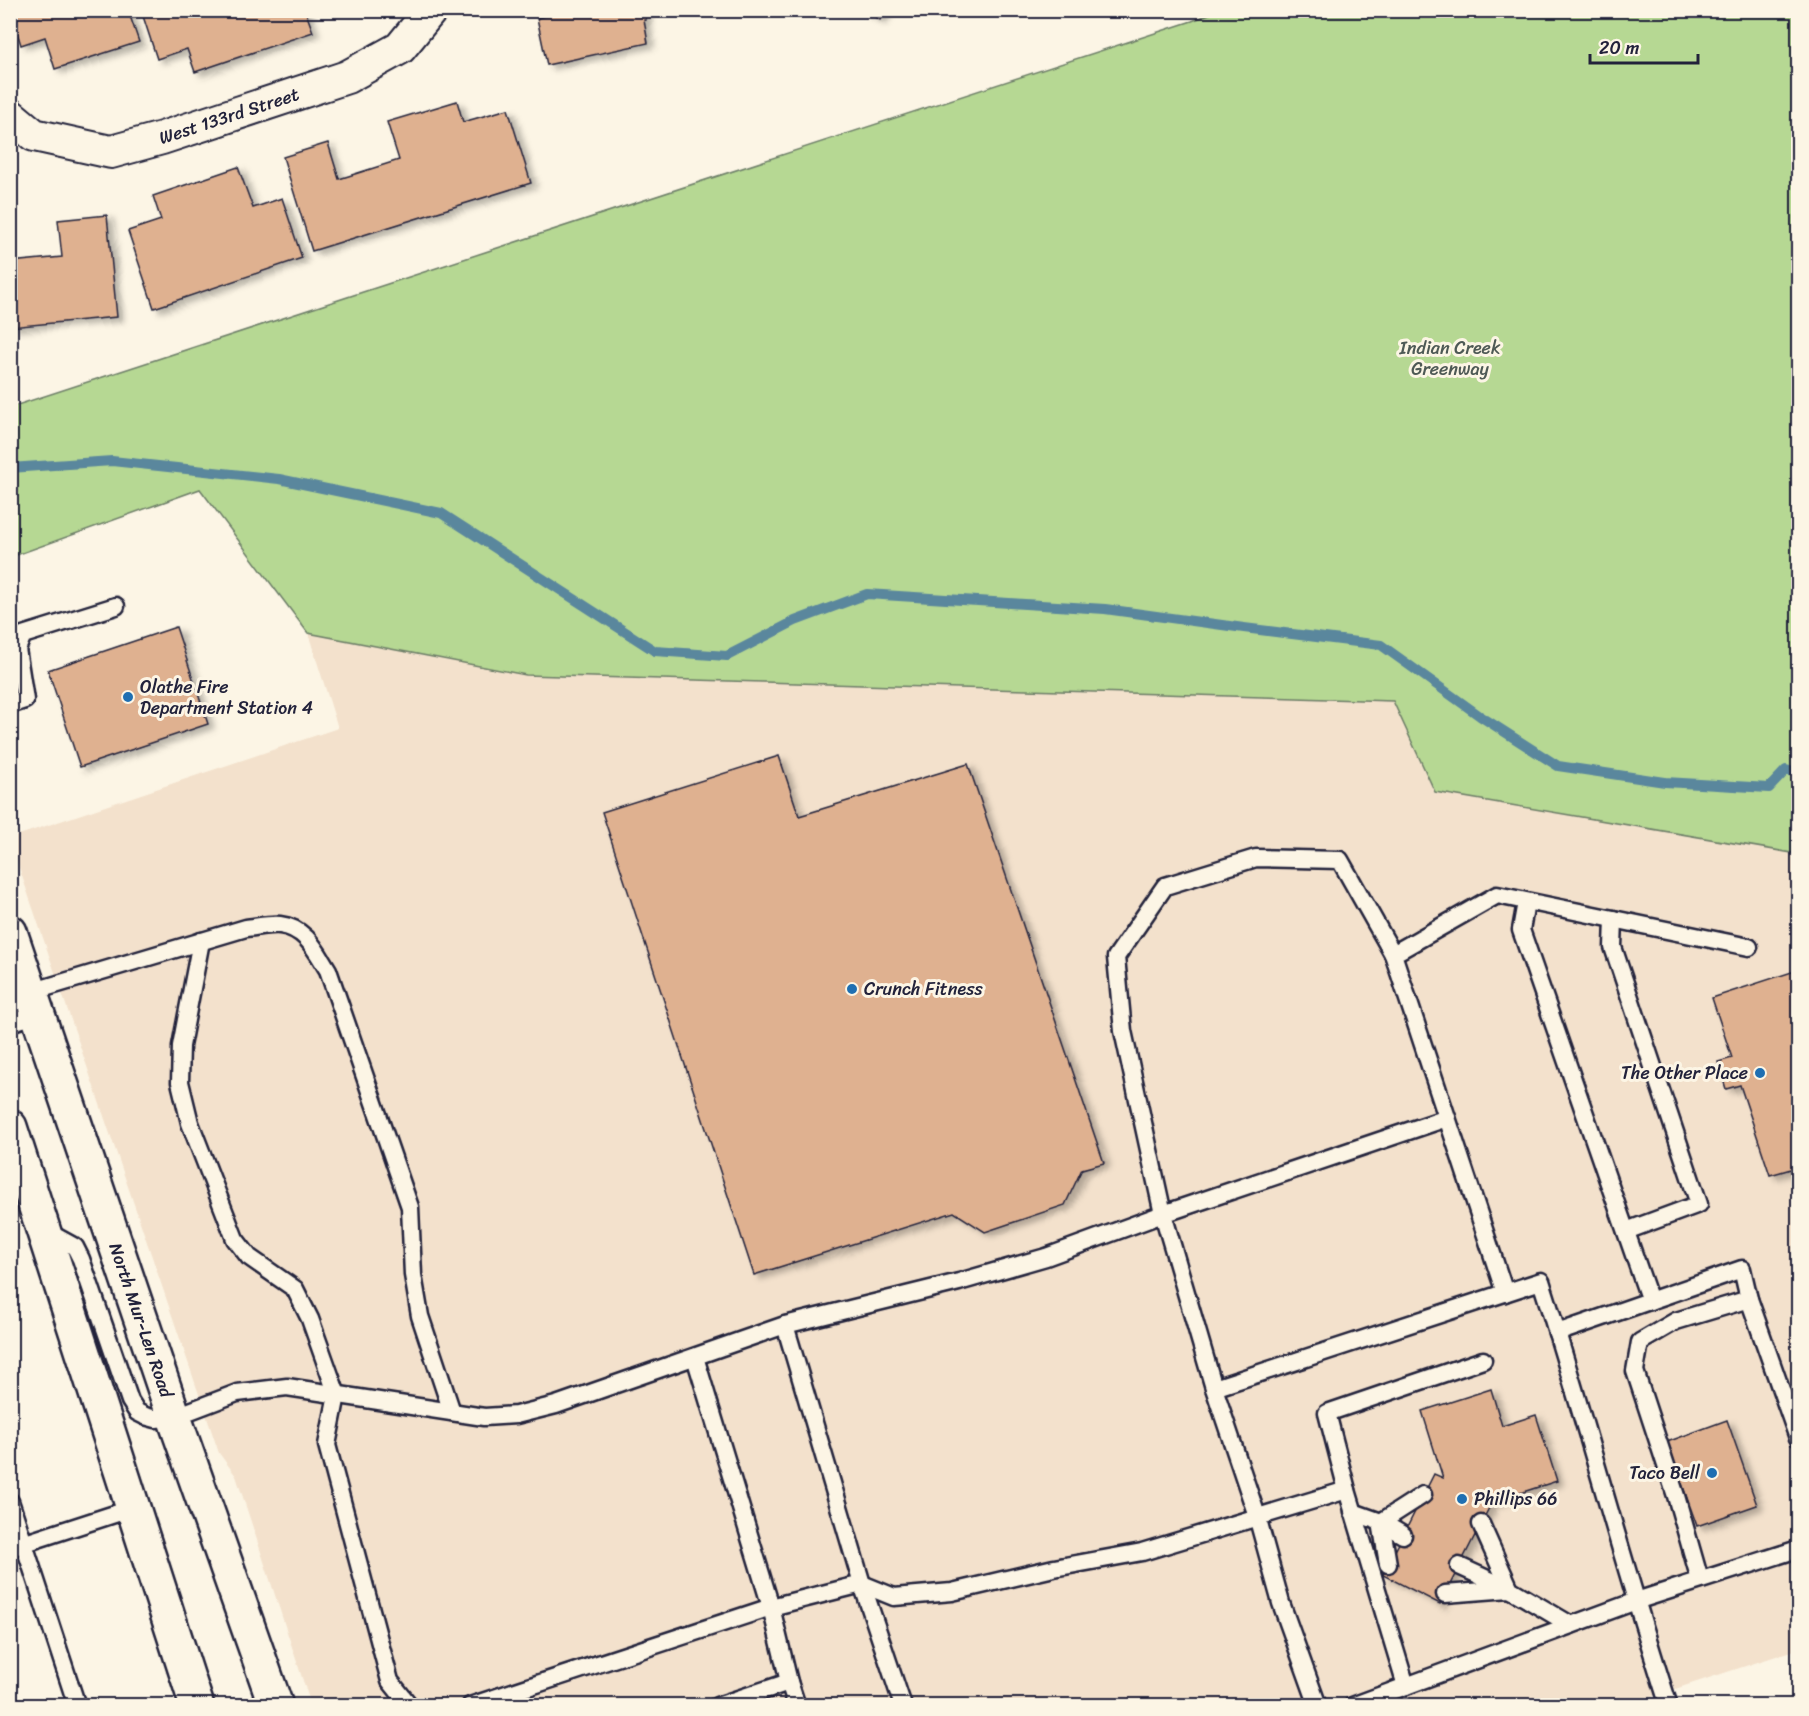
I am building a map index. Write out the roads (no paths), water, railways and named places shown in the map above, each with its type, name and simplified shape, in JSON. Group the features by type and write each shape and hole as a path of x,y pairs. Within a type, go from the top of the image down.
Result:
{"main road":[{"name":"North Mur-Len Road","path":"10,932 27,1010 276,1706"},
{"path":"10,1127 197,1706"}],"street":[{"name":"West 133rd Street","path":"10,114 34,135 111,152 162,138 347,77 400,48 431,10"}],"lane":[{"path":"10,705 25,700 17,649 23,635 116,606"},
{"path":"1317,1706 1281,1603 1257,1516 1214,1388 1162,1214 1123,1031 1116,957 1165,886 1256,858 1340,860 1393,954 1505,1293"},
{"path":"1393,954 1497,895 1749,947"},
{"path":"1526,902 1521,930 1650,1301"},
{"path":"1614,919 1613,947 1700,1204 1626,1231"},
{"path":"27,1010 201,941 246,928 280,925 300,933 311,942 328,970 410,1207 413,1275 420,1316 452,1412"},
{"path":"201,941 181,1046 180,1082 190,1123 235,1239 249,1257 295,1289 310,1319 337,1395 327,1445 390,1681 410,1706"},
{"path":"44,1230 75,1247 133,1407 145,1416 156,1419 174,1417 237,1393 287,1387 484,1417 516,1415 556,1405 785,1325 1046,1257 1162,1214 1447,1118"},
{"path":"1557,1333 1742,1269 1749,1299 1798,1438"},
{"path":"1214,1388 1541,1281 1669,1706"},
{"path":"1700,1580 1676,1496 1635,1371 1640,1341 1676,1321 1749,1299"},
{"path":"785,1325 861,1584 903,1706"},
{"path":"695,1357 771,1607 797,1706"},
{"path":"1406,1686 1353,1512 1327,1413 1483,1360"},
{"path":"470,1706 771,1607 861,1584 894,1597 952,1592 1054,1568 1142,1552 1347,1490"},
{"path":"1381,1522 1423,1496"},
{"path":"10,1501 17,1545 77,1706"},
{"path":"17,1545 133,1508"},
{"path":"1353,1512 1381,1522 1403,1535"},
{"path":"1381,1522 1388,1564"},
{"path":"1481,1524 1510,1589"},
{"path":"1352,1706 1636,1601 1798,1549"},
{"path":"1460,1566 1510,1589 1571,1624"},
{"path":"1445,1594 1510,1589"},
{"path":"717,1706 789,1682"}],"waterway":[{"path":"10,468 112,461 279,479 441,513 655,651 727,656 795,621 867,594 1105,609 1381,645 1480,716 1558,766 1665,782 1769,788 1786,770 1798,773"}],"place":[{"name":"Olathe Fire Department Station 4","path":"128,697"},
{"name":"Crunch Fitness","path":"852,989"},
{"name":"The Other Place","path":"1760,1073"},
{"name":"Taco Bell","path":"1712,1473"},
{"name":"Phillips 66","path":"1462,1499"}],"park label":[{"name":"Indian Creek Greenway","path":"1450,358"}]}
